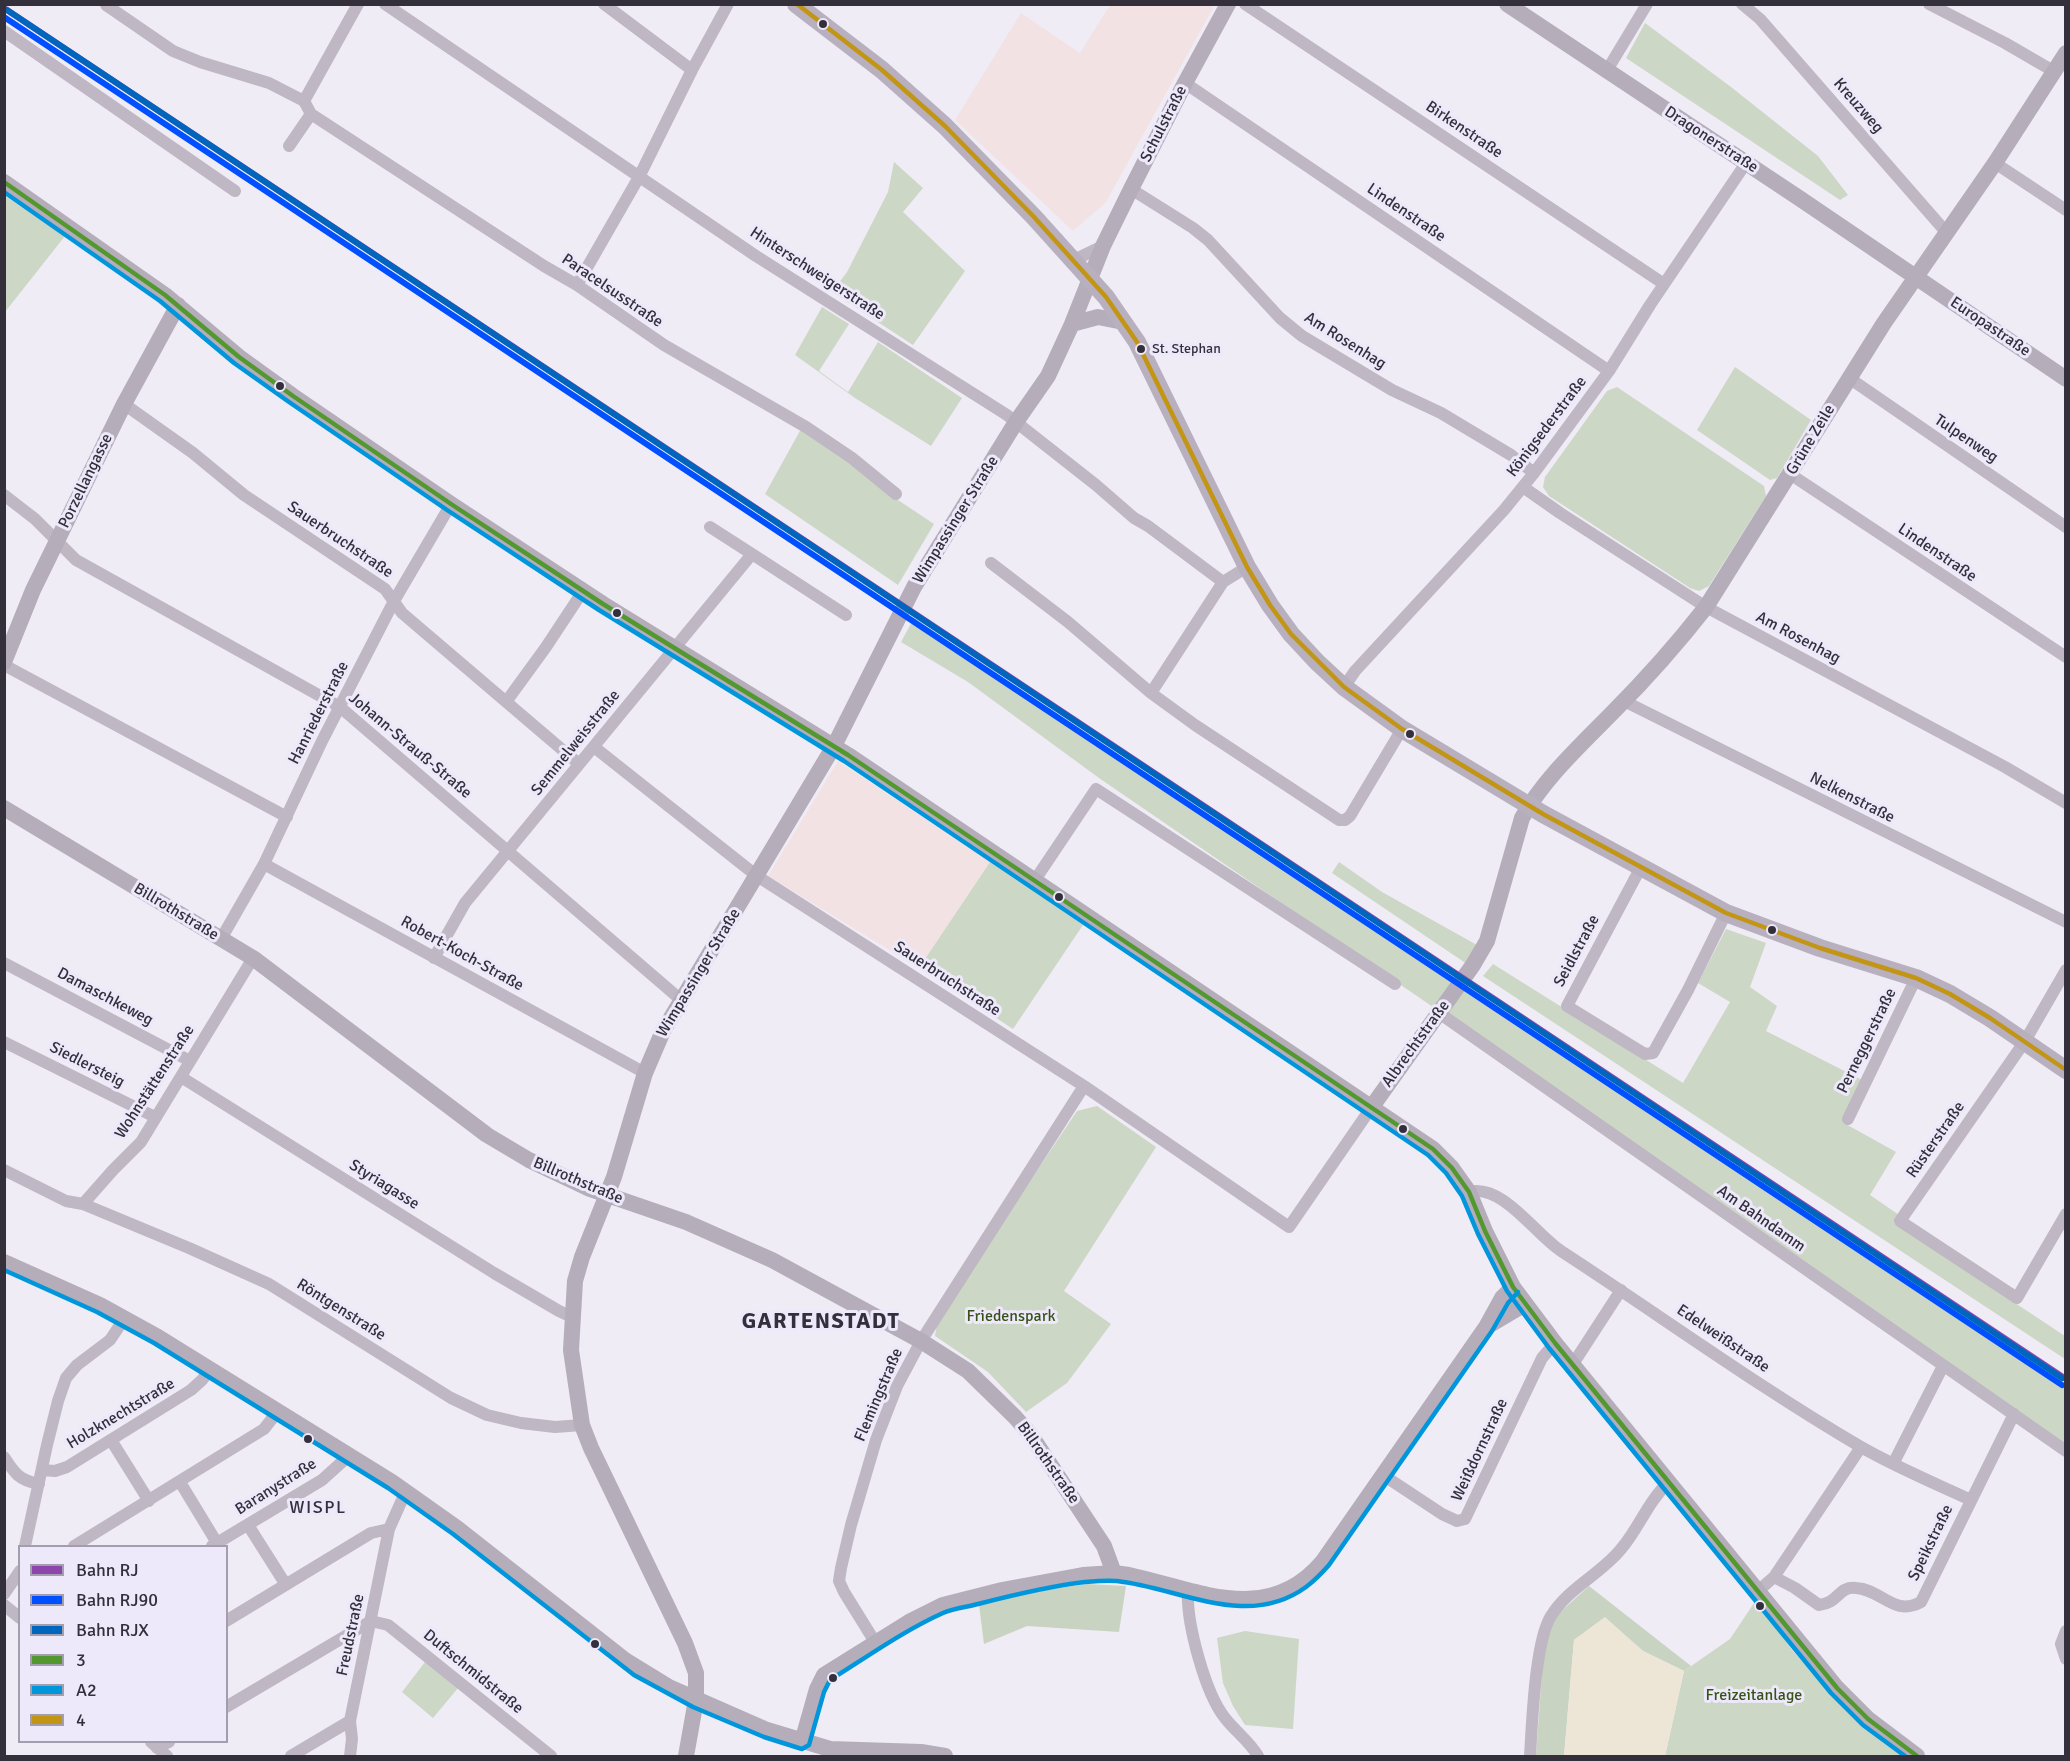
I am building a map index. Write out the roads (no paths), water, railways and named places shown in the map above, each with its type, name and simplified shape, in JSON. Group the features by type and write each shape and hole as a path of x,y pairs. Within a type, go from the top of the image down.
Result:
{"main road":[{"path":"796,4 882,70 945,126 1090,278 1137,342 1247,567 1270,605 1291,634 1344,687 1402,729 1530,805 1726,913 1811,944 1916,978 1950,994 2066,1070"}],"street":[{"path":"304,101 358,4"},
{"name":"Hinterschweigerstraße","path":"385,4 756,256 951,378 1016,422 1134,518 1223,582"},
{"path":"603,4 692,70"},
{"path":"577,285 639,177 692,70 728,4"},
{"name":"Schulstraße","path":"1090,278 1131,189 1228,4"},
{"name":"Birkenstraße","path":"1245,4 1664,284"},
{"name":"Dragonerstraße","path":"1507,4 1915,276"},
{"path":"1606,72 1647,4"},
{"name":"Kreuzweg","path":"1742,4 1760,19 1946,232"},
{"path":"1929,4 2055,72"},
{"path":"106,5 173,51 200,62 269,83 304,101 311,114 289,146"},
{"path":"4,31 235,191"},
{"name":"Grüne Zeile","path":"1530,805 1549,780 1674,647 1706,607 1915,276 1995,163 2066,53"},
{"name":"Lindenstraße","path":"1185,83 1609,370"},
{"name":"Paracelsusstraße","path":"311,114 544,266 577,285 664,345 815,433 852,458 896,494"},
{"name":"Königsederstraße","path":"1344,687 1355,671 1504,510 1534,473 1609,370 1746,163"},
{"path":"1995,163 2065,208"},
{"path":"4,182 178,305 239,357 292,396 451,504 583,591 834,746 1433,1149 1452,1168 1469,1192 1513,1287 1555,1343 1812,1660 1868,1719 1917,1756"},
{"name":"Am Rosenhag","path":"1131,189 1208,240 1280,318 1302,336 1392,390 1441,413 1511,455 1534,473"},
{"path":"1074,260 1103,246"},
{"name":"Europastraße","path":"1915,276 2066,379"},
{"name":"Wimpassinger Straße","path":"686,1756 696,1700 696,1673 686,1643 582,1425 571,1350 574,1281 614,1178 645,1074 663,1031 680,999 757,876 834,746 914,587 1016,422 1048,376 1090,278"},
{"name":"Porzellangasse","path":"4,664 33,591 57,541 124,404 178,305"},
{"path":"1072,324 1098,317 1123,322"},
{"name":"Tulpenweg","path":"1849,378 2066,527"},
{"name":"Sauerbruchstraße","path":"124,404 192,453 244,495 385,589 402,613 579,764"},
{"name":"Lindenstraße","path":"1790,474 2066,657"},
{"name":"Am Rosenhag","path":"1523,487 1706,607 2005,767 2066,803"},
{"name":"Johann-Strauß-Straße","path":"4,495 35,519 76,560 340,707 680,999"},
{"name":"Hanriederstraße","path":"221,939 264,864 394,601 451,504"},
{"path":"710,527 846,615"},
{"name":"Semmelweisstraße","path":"434,958 465,903 752,554"},
{"path":"991,563 1068,622 1151,693 1195,725 1339,820 1345,820 1350,816 1402,729"},
{"path":"1151,693 1223,582 1247,567"},
{"path":"506,702 546,648 583,591"},
{"path":"4,664 287,817"},
{"name":"Nelkenstraße","path":"1625,700 1642,711 2066,922"},
{"name":"Sauerbruchstraße","path":"594,747 757,876 1084,1086 1289,1227 1371,1108"},
{"path":"1035,880 1096,789 1395,984"},
{"name":"Albrechtstraße","path":"1371,1108 1473,965 1487,941 1522,818 1530,805"},
{"name":"Billrothstraße","path":"4,808 253,958 487,1135 529,1160 590,1189 715,1233 772,1260 921,1341 968,1371 1025,1428 1104,1546 1114,1573"},
{"name":"Robert-Koch-Straße","path":"264,864 645,1074"},
{"name":"Seidlstraße","path":"1641,867 1567,1006 1645,1054 1653,1053 1689,990 1726,913"},
{"name":"Wohnstättenstraße","path":"83,1204 141,1142 253,958"},
{"name":"Damaschkeweg","path":"4,963 190,1061"},
{"path":"2025,1041 2066,970"},
{"name":"Perneggerstraße","path":"1848,1119 1916,978"},
{"name":"Am Bahndamm","path":"1439,1013 2066,1451"},
{"name":"Rüsterstraße","path":"2025,1041 1899,1221 2017,1298 2066,1214"},
{"name":"Siedlersteig","path":"4,1042 155,1117"},
{"name":"Styriagasse","path":"181,1077 494,1273 572,1317"},
{"name":"Flemingstraße","path":"875,1642 839,1581 840,1568 876,1440 897,1386 921,1341 1084,1086"},
{"path":"4,1170 66,1201 83,1204"},
{"name":"Edelweißstraße","path":"1469,1192 1479,1190 1489,1192 1499,1198 1551,1245 1739,1370 1861,1447 1971,1500"},
{"name":"Röntgenstraße","path":"83,1204 269,1284 451,1398 487,1415 521,1423 555,1427 582,1425"},
{"path":"4,1262 100,1305 278,1411 406,1491 457,1528 625,1660 652,1677 696,1700 766,1730 802,1742 830,1749 921,1752 945,1756"},
{"path":"802,1742 817,1689 824,1676 875,1642 943,1605 1057,1579 1114,1573 1223,1598 1243,1600 1264,1598 1298,1584 1323,1561 1486,1327 1502,1298 1513,1287"},
{"path":"1572,1364 1621,1290"},
{"path":"1486,1327 1526,1304"},
{"path":"25,1545 58,1401 66,1378 77,1365 110,1340 124,1319"},
{"name":"Weißdornstraße","path":"1383,1475 1442,1514 1457,1521 1465,1519 1542,1358 1555,1343"},
{"path":"1893,1464 1943,1366"},
{"name":"Holzknechtstraße","path":"42,1470 61,1470 191,1390 210,1370"},
{"path":"76,1545 264,1429 278,1411"},
{"name":"Speikstraße","path":"1774,1577 1819,1605 1833,1602 1841,1592 1848,1588 1858,1587 1902,1607 1911,1607 1922,1602 2014,1414"},
{"path":"111,1440 148,1501"},
{"path":"1758,1591 1774,1577 1861,1447"},
{"name":"Baranystraße","path":"180,1482 214,1545 322,1480 343,1461 347,1454"},
{"path":"4,1457 15,1474 25,1481 39,1484"},
{"path":"1530,1756 1540,1648 1550,1617 1567,1597 1612,1560 1628,1541 1658,1492 1669,1482"},
{"name":"Freudstraße","path":"350,1756 352,1739 350,1721 389,1529 406,1491"},
{"path":"248,1525 286,1585"},
{"path":"228,1620 371,1533 389,1529"},
{"path":"4,1594 18,1574"},
{"path":"1188,1590 1188,1609 1209,1691 1224,1717 1258,1756"},
{"path":"4,1605 18,1616"},
{"path":"228,1706 371,1621"},
{"name":"Duftschmidstraße","path":"371,1621 388,1625 551,1756"},
{"path":"2066,1631 2061,1644 2066,1659"},
{"path":"291,1756 350,1721"}],"rail line":[{"name":"RJ","path":"4,8 2066,1379"},
{"name":"RJX","path":"7,10 2062,1378"},
{"name":"RJ90","path":"4,17 2062,1385"}],"place":[{"name":"St. Stephan","path":"1141,349"}],"district":[{"name":"GARTENSTADT","path":"821,1322"},
{"name":"WISPL","path":"318,1508"}],"park label":[{"name":"Friedenspark","path":"1011,1317"},
{"name":"Freizeitanlage","path":"1754,1696"}]}
